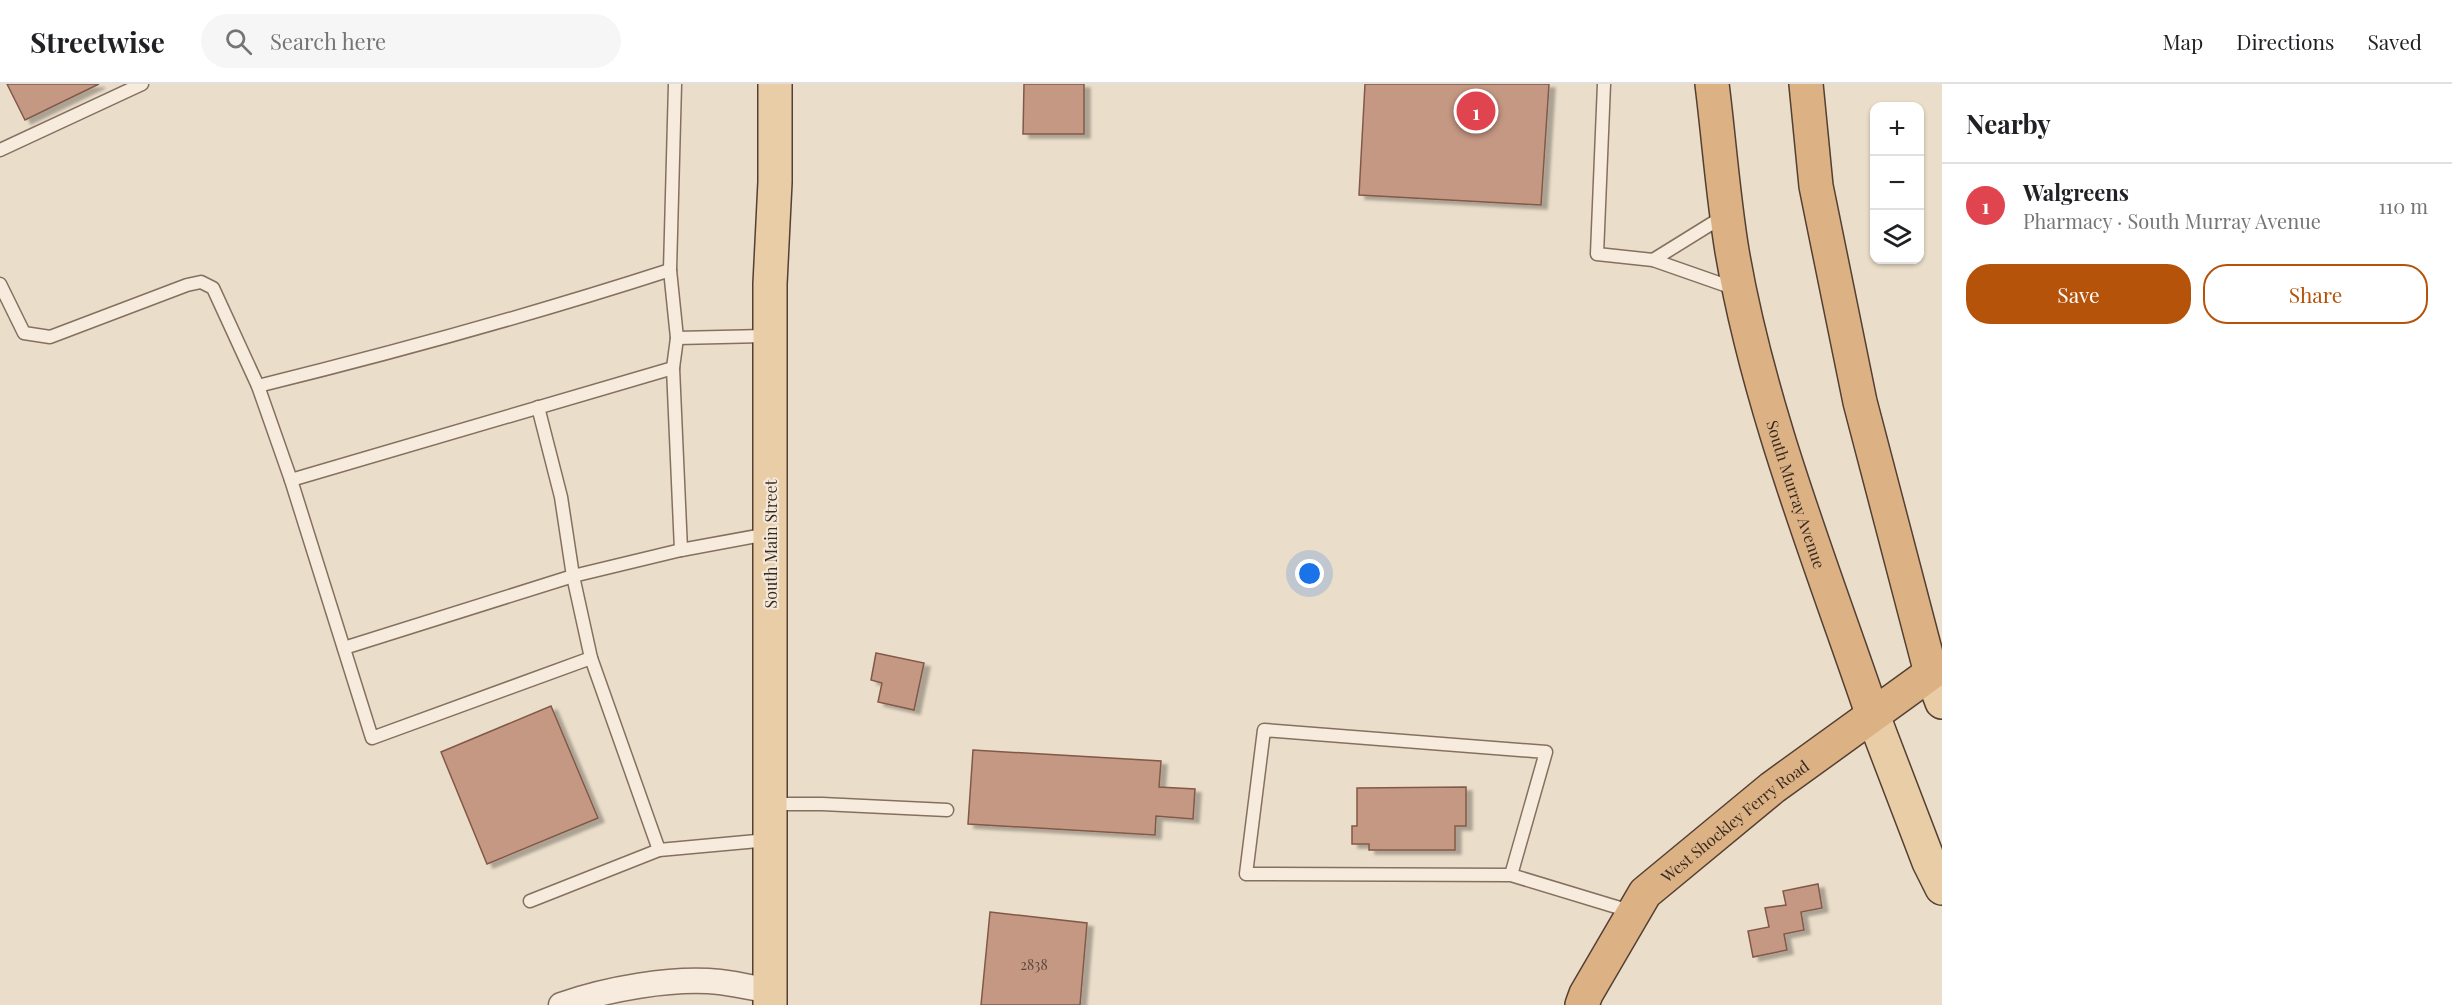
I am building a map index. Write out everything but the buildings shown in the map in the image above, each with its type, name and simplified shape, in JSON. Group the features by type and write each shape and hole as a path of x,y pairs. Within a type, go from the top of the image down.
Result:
{"highway":[{"name":"South Murray Avenue","path":"1712,84 1732,252 1778,439 1872,714"},
{"path":"1810,89 1816,186 1860,402 1937,688"},
{"name":"West Shockley Ferry Road","path":"1582,1005 1586,994 1645,893 1772,788 1872,714 1937,688"}],"main road":[{"name":"South Main Street","path":"770,998 770,336 775,84"},
{"name":"South Murray Avenue","path":"1872,714 1925,852 1942,888"}],"street":[{"path":"561,1005 587,1001 632,986 692,981 720,982 770,998"}],"lane":[{"path":"0,150 142,84"},
{"path":"675,84 670,270 677,338 673,368 681,550"},
{"path":"1604,84 1597,254 1653,260 1741,291"},
{"path":"1653,260 1728,214"},
{"path":"258,386 584,298 670,270"},
{"path":"0,284 24,333 50,337 201,282 213,288 258,386 291,480 372,738 591,658"},
{"path":"677,338 770,336"},
{"path":"291,480 673,368"},
{"path":"538,406 561,497 573,576 591,658 659,850"},
{"path":"344,648 573,576 681,550 770,534"},
{"path":"1512,876 1546,752 1264,730 1246,874 1512,876 1634,912"},
{"path":"769,804 947,810"},
{"path":"530,901 659,850 769,840"}],"place":[{"name":"Walgreens","path":"1476,111"}]}
